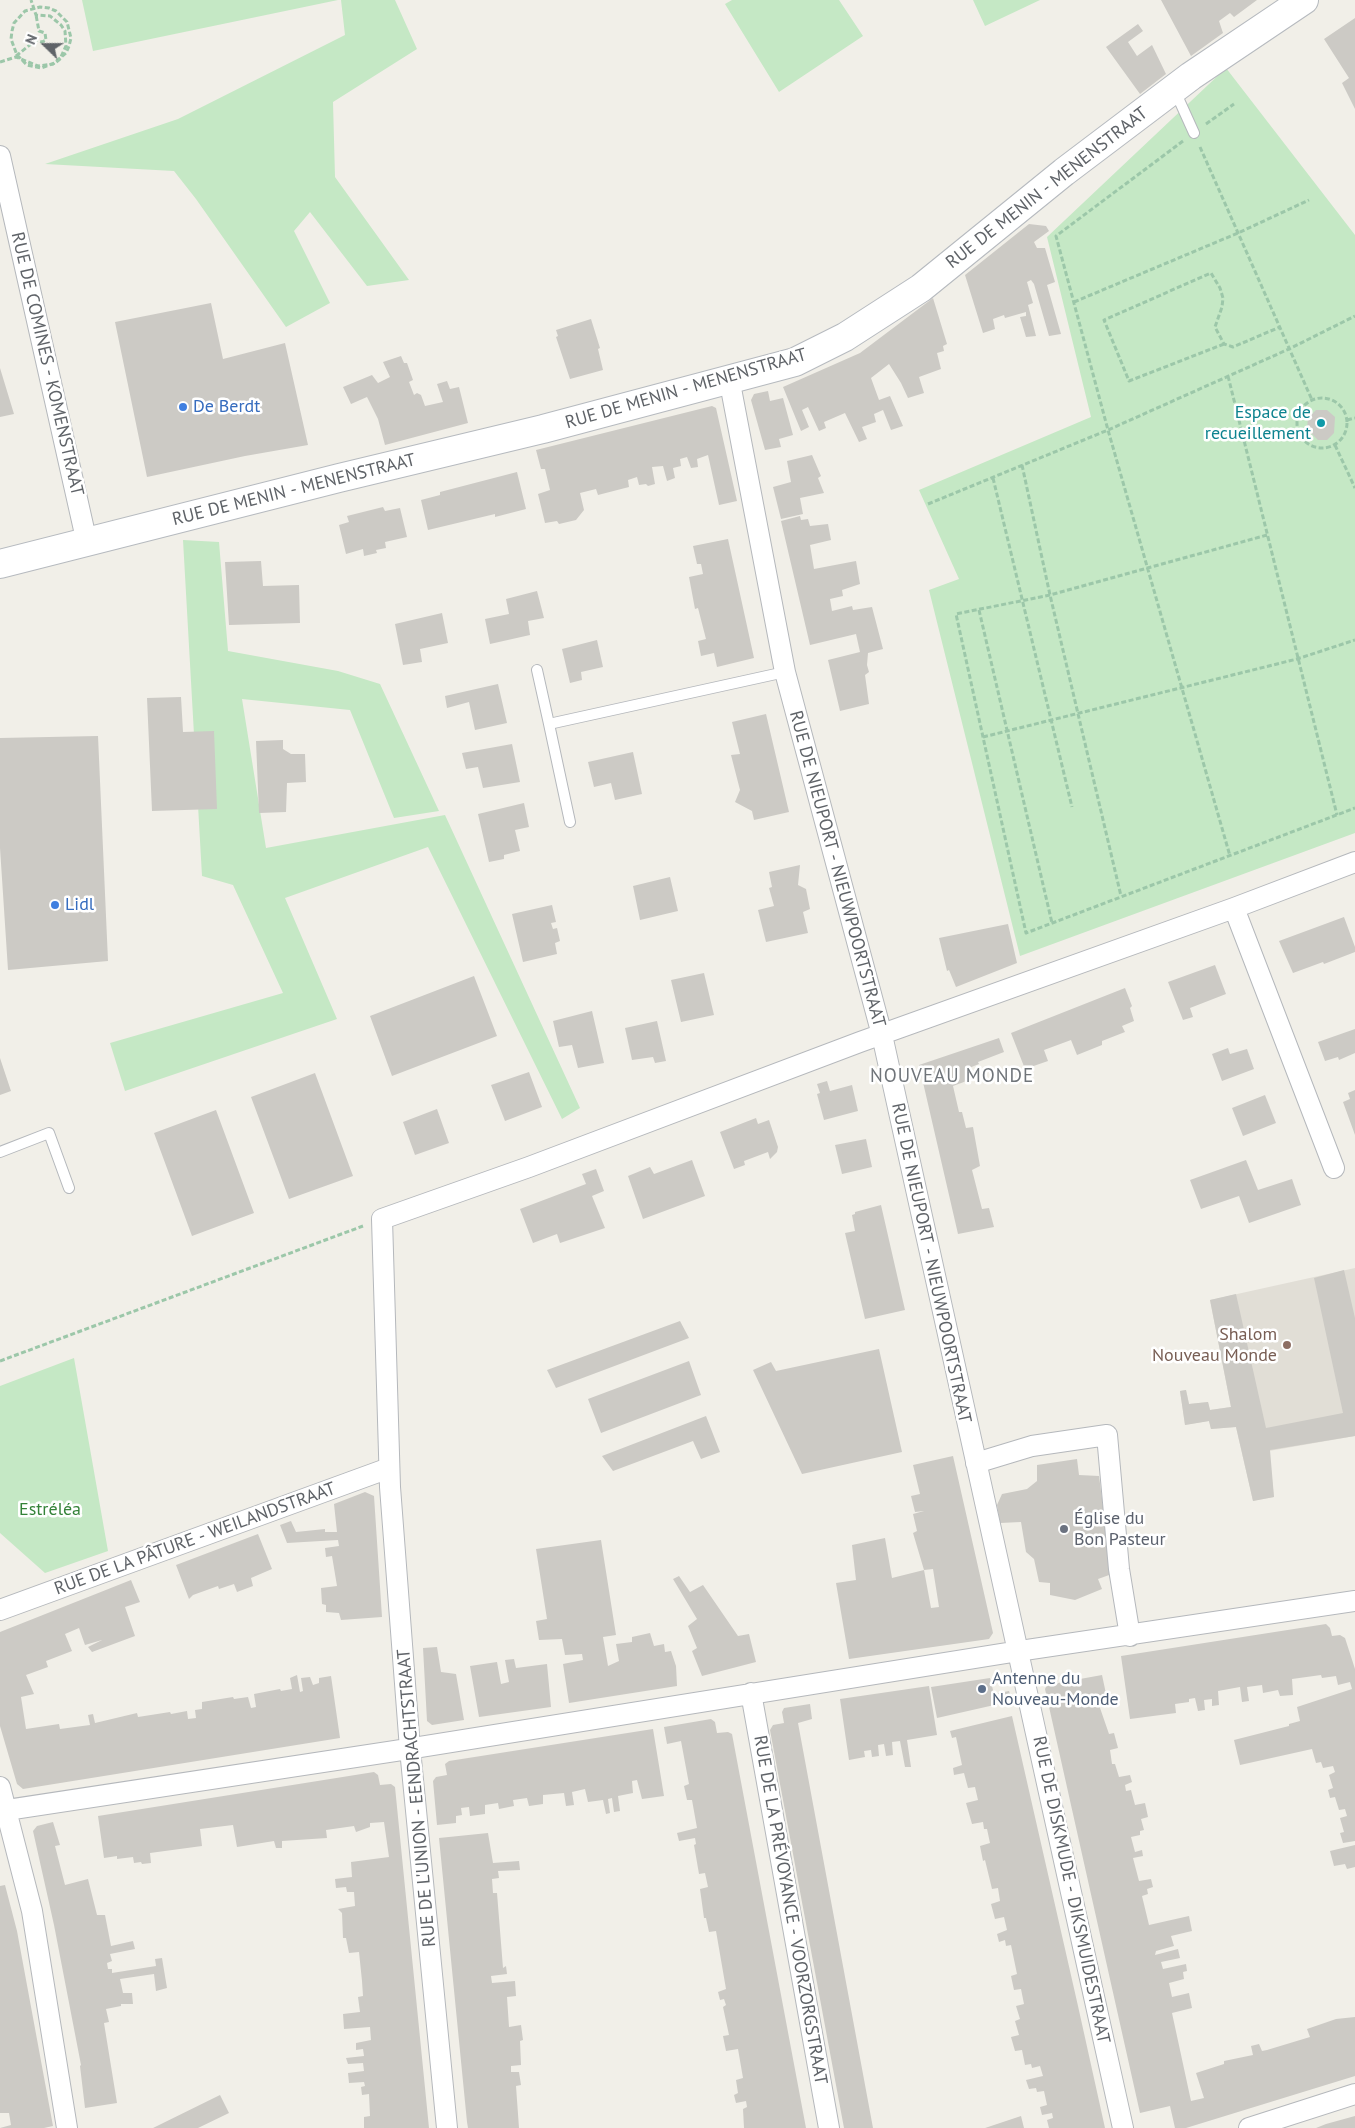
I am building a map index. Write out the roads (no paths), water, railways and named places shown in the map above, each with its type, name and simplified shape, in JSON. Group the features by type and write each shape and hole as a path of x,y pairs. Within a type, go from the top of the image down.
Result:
{"street":[{"name":"RUE DE MENIN - MENENSTRAAT","path":"0,564 339,478 543,429 729,378 796,362 846,338 921,288 1064,172 1174,89 1304,0"},
{"name":"RUE DE COMINES - KOMENSTRAAT","path":"0,156 87,543"},
{"name":"RUE DE NIEUPORT - NIEUWPOORTSTRAAT","path":"729,378 785,672 882,1035 1019,1651"},
{"path":"882,1035 1234,908 1355,862"},
{"path":"1234,908 1334,1168"},
{"name":"RUE DE L'UNION - EENDRACHTSTRAAT","path":"448,2128 410,1749 389,1468 382,1219 529,1167 882,1035"},
{"path":"976,1462 1032,1446 1108,1435 1120,1569 1130,1636"},
{"name":"RUE DE LA PÂTURE - WEILANDSTRAAT","path":"0,1610 389,1468"},
{"path":"3,1810 410,1749 1019,1651 1130,1636 1355,1601"},
{"name":"RUE DE DISKMUDE - DIKSMUIDESTRAAT","path":"1019,1651 1123,2128"},
{"name":"RUE DE LA PRÉVOYANCE - VOORZORGSTRAAT","path":"751,1693 829,2128"},
{"path":"0,1787 3,1810 32,1911 67,2128"},
{"path":"1249,2128 1355,2094"}],"lane":[{"path":"1174,89 1194,134"},
{"path":"537,670 570,822"},
{"path":"549,724 785,672"},
{"path":"0,1152 49,1133 69,1188"}],"place":[{"name":"De Berdt","path":"183,407"},
{"name":"Espace de recueillement","path":"1321,423"},
{"name":"Lidl","path":"55,905"},
{"name":"Shalom Nouveau Monde","path":"1287,1345"},
{"name":"Église du Bon Pasteur","path":"1064,1529"},
{"name":"Antenne du Nouveau-Monde","path":"982,1689"}],"district":[{"name":"NOUVEAU MONDE","path":"952,1077"}],"park label":[{"name":"Estréléa","path":"50,1510"}]}
